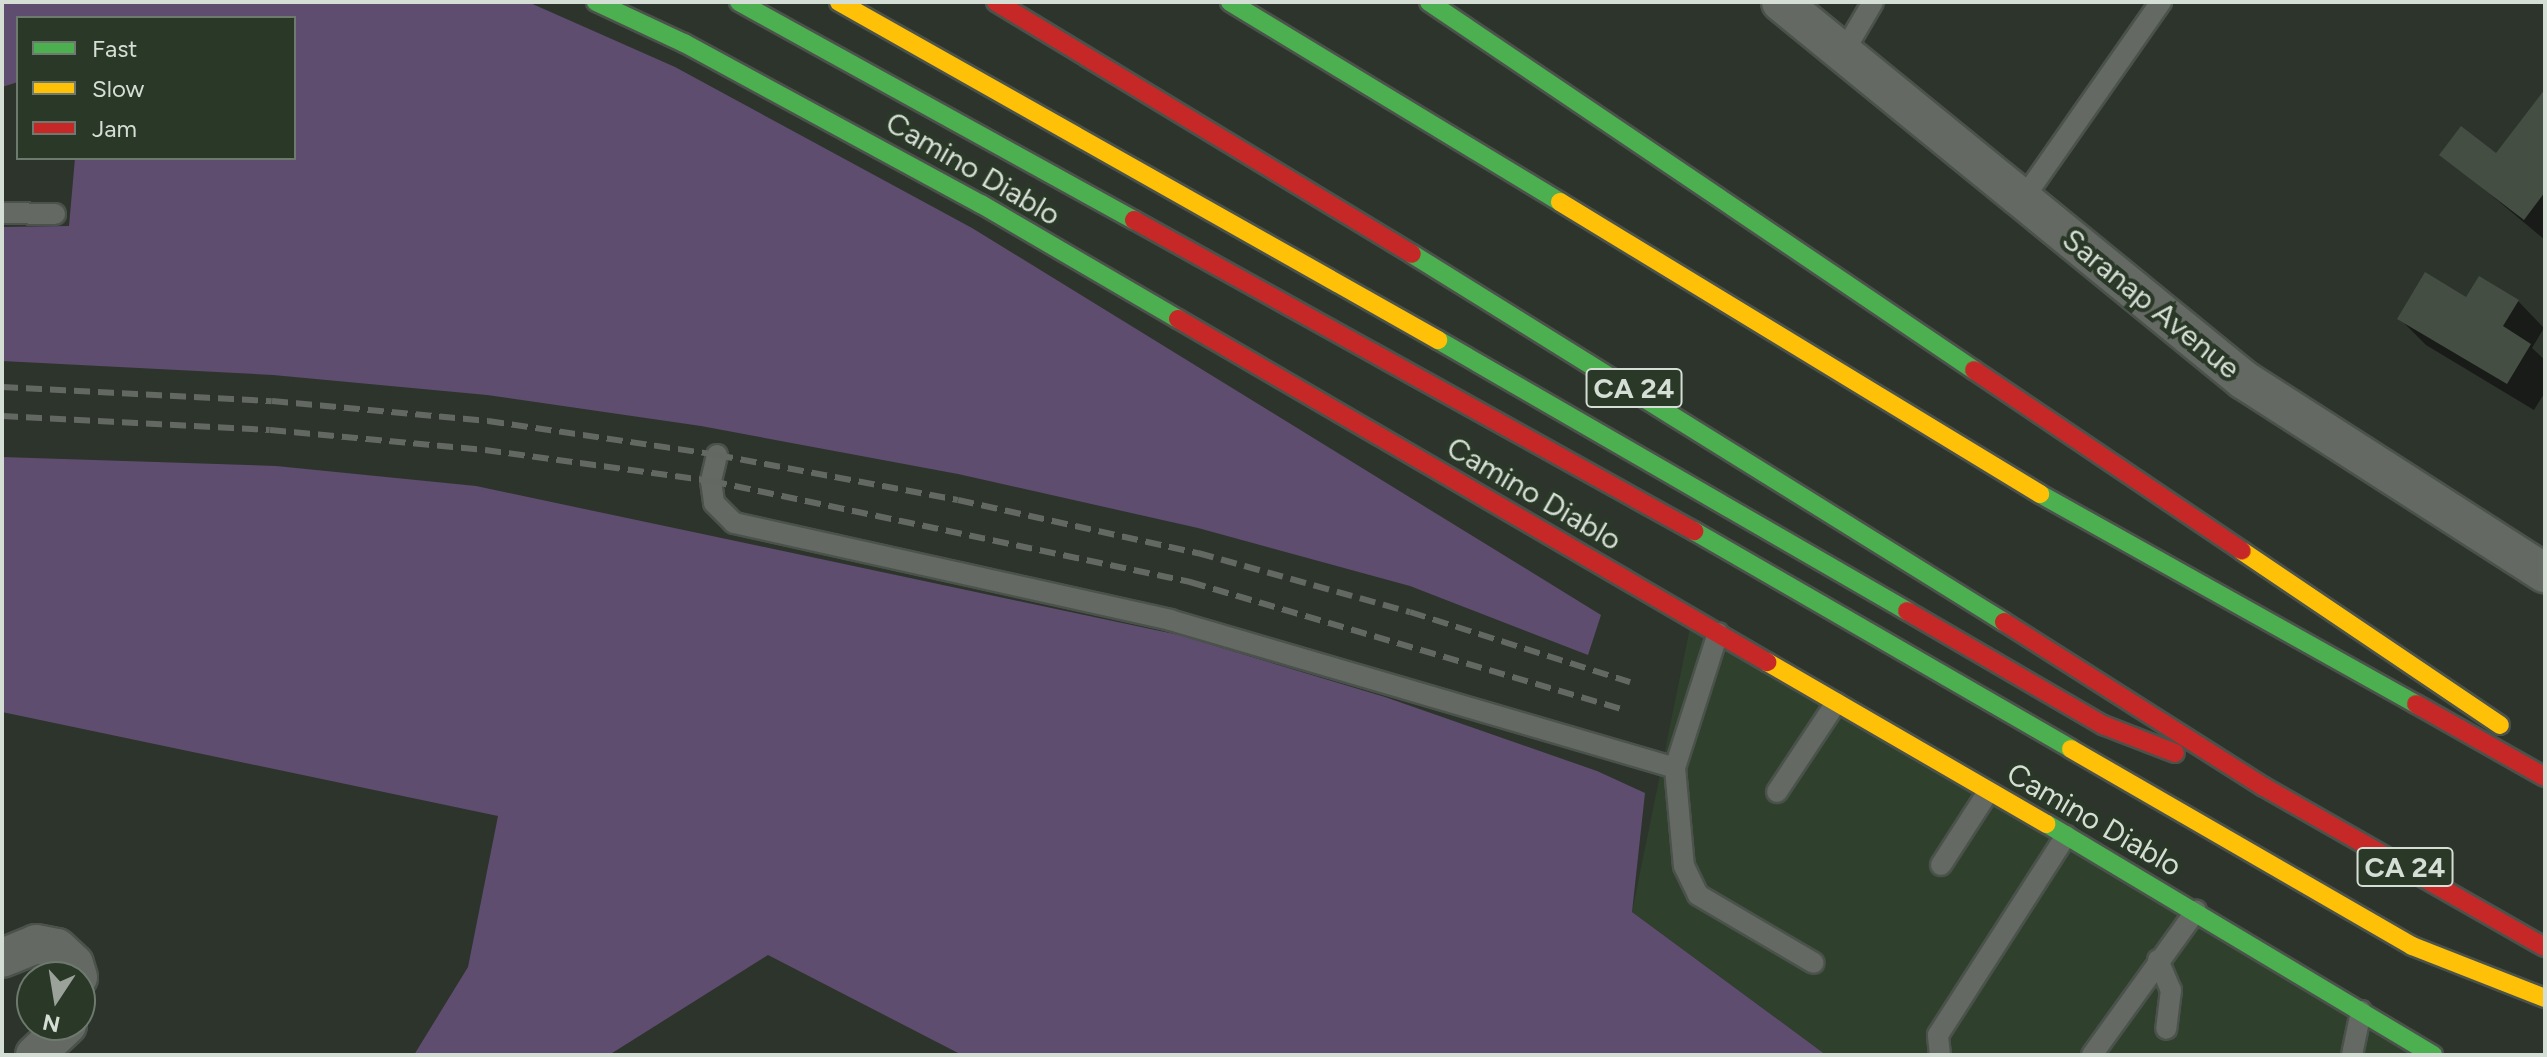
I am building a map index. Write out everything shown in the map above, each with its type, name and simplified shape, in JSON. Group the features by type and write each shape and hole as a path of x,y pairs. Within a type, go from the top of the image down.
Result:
{"main road":[{"name":"Camino Diablo","path":"596,2 697,50 981,204 2196,911 2433,1055"},
{"path":"739,2 1616,486 2412,946 2545,998"},
{"path":"839,2 1491,370 2103,725 2264,787"},
{"name":"CA 24","path":"996,2 1690,422 2264,787 2545,947"},
{"path":"1230,2 2047,498 2545,777"},
{"path":"1429,2 2545,756"}],"street":[{"name":"Saranap Avenue","path":"1781,2 2244,380 2545,573"},
{"path":"2,958 36,944 57,948 71,961"},
{"path":"35,1055 50,1041"}],"lane":[{"path":"1843,53 1873,2"},
{"path":"2023,199 2161,2"},
{"path":"2,213 55,214"},
{"path":"717,455 711,481 714,503 734,523 1170,620 1675,768"},
{"path":"1718,633 1675,768 1684,866 1698,895 1814,963"},
{"path":"1777,792 1836,703"},
{"path":"1941,865 1988,792"},
{"path":"1940,1055 1938,1035 2066,836"},
{"path":"2092,1055 2196,911"},
{"path":"2158,960 2171,990 2166,1029"},
{"path":"2352,1055 2361,1011"}],"shaded area":[{"path":"2,2 528,2 675,67 972,228 1601,615 1588,655 1410,586 1198,528 958,474 701,426 487,395 273,375 2,361 2,227 69,226 75,160 296,160 296,16 16,16 16,83 2,87"},
{"path":"2,457 276,466 476,486 1179,635 1385,697 1597,771 1645,793 1632,912 1826,1055 962,1055 768,955 609,1055 414,1055 468,967 498,816 2,712"},
{"path":"1692,618 2433,1055 1826,1055 1632,912"}],"building":[{"path":"2545,89 2545,192 2524,220 2439,155 2461,126 2496,153"},
{"path":"2425,272 2466,297 2479,276 2519,300 2503,326 2531,344 2507,384 2397,319"}],"railway":[{"path":"2,387 272,401 488,421 717,455 958,500 1198,553 1410,612 1630,682"},
{"path":"2,416 270,430 485,450 711,481 1190,582 1622,709"}],"traffic: fast":[{"path":"596,2 684,43 981,204 1178,319"},
{"path":"739,2 1134,220"},
{"path":"1230,2 1560,202"},
{"path":"1429,2 1974,370"},
{"path":"1412,254 2004,622"},
{"path":"1438,340 1907,611"},
{"path":"2040,494 2416,704"},
{"path":"1694,531 2071,749"},
{"path":"2047,824 2433,1055"}],"traffic: slow":[{"path":"839,2 1438,340"},
{"path":"1560,202 2040,494"},
{"path":"2242,551 2500,725"},
{"path":"1767,662 2047,824"},
{"path":"2071,749 2412,946 2545,998"}],"traffic: jam":[{"path":"996,2 1412,254"},
{"path":"1134,220 1694,531"},
{"path":"1178,319 1767,662"},
{"path":"1974,370 2242,551"},
{"path":"1907,611 2103,725 2175,753"},
{"path":"2004,622 2264,787 2545,947"},
{"path":"2416,704 2545,777"}]}
